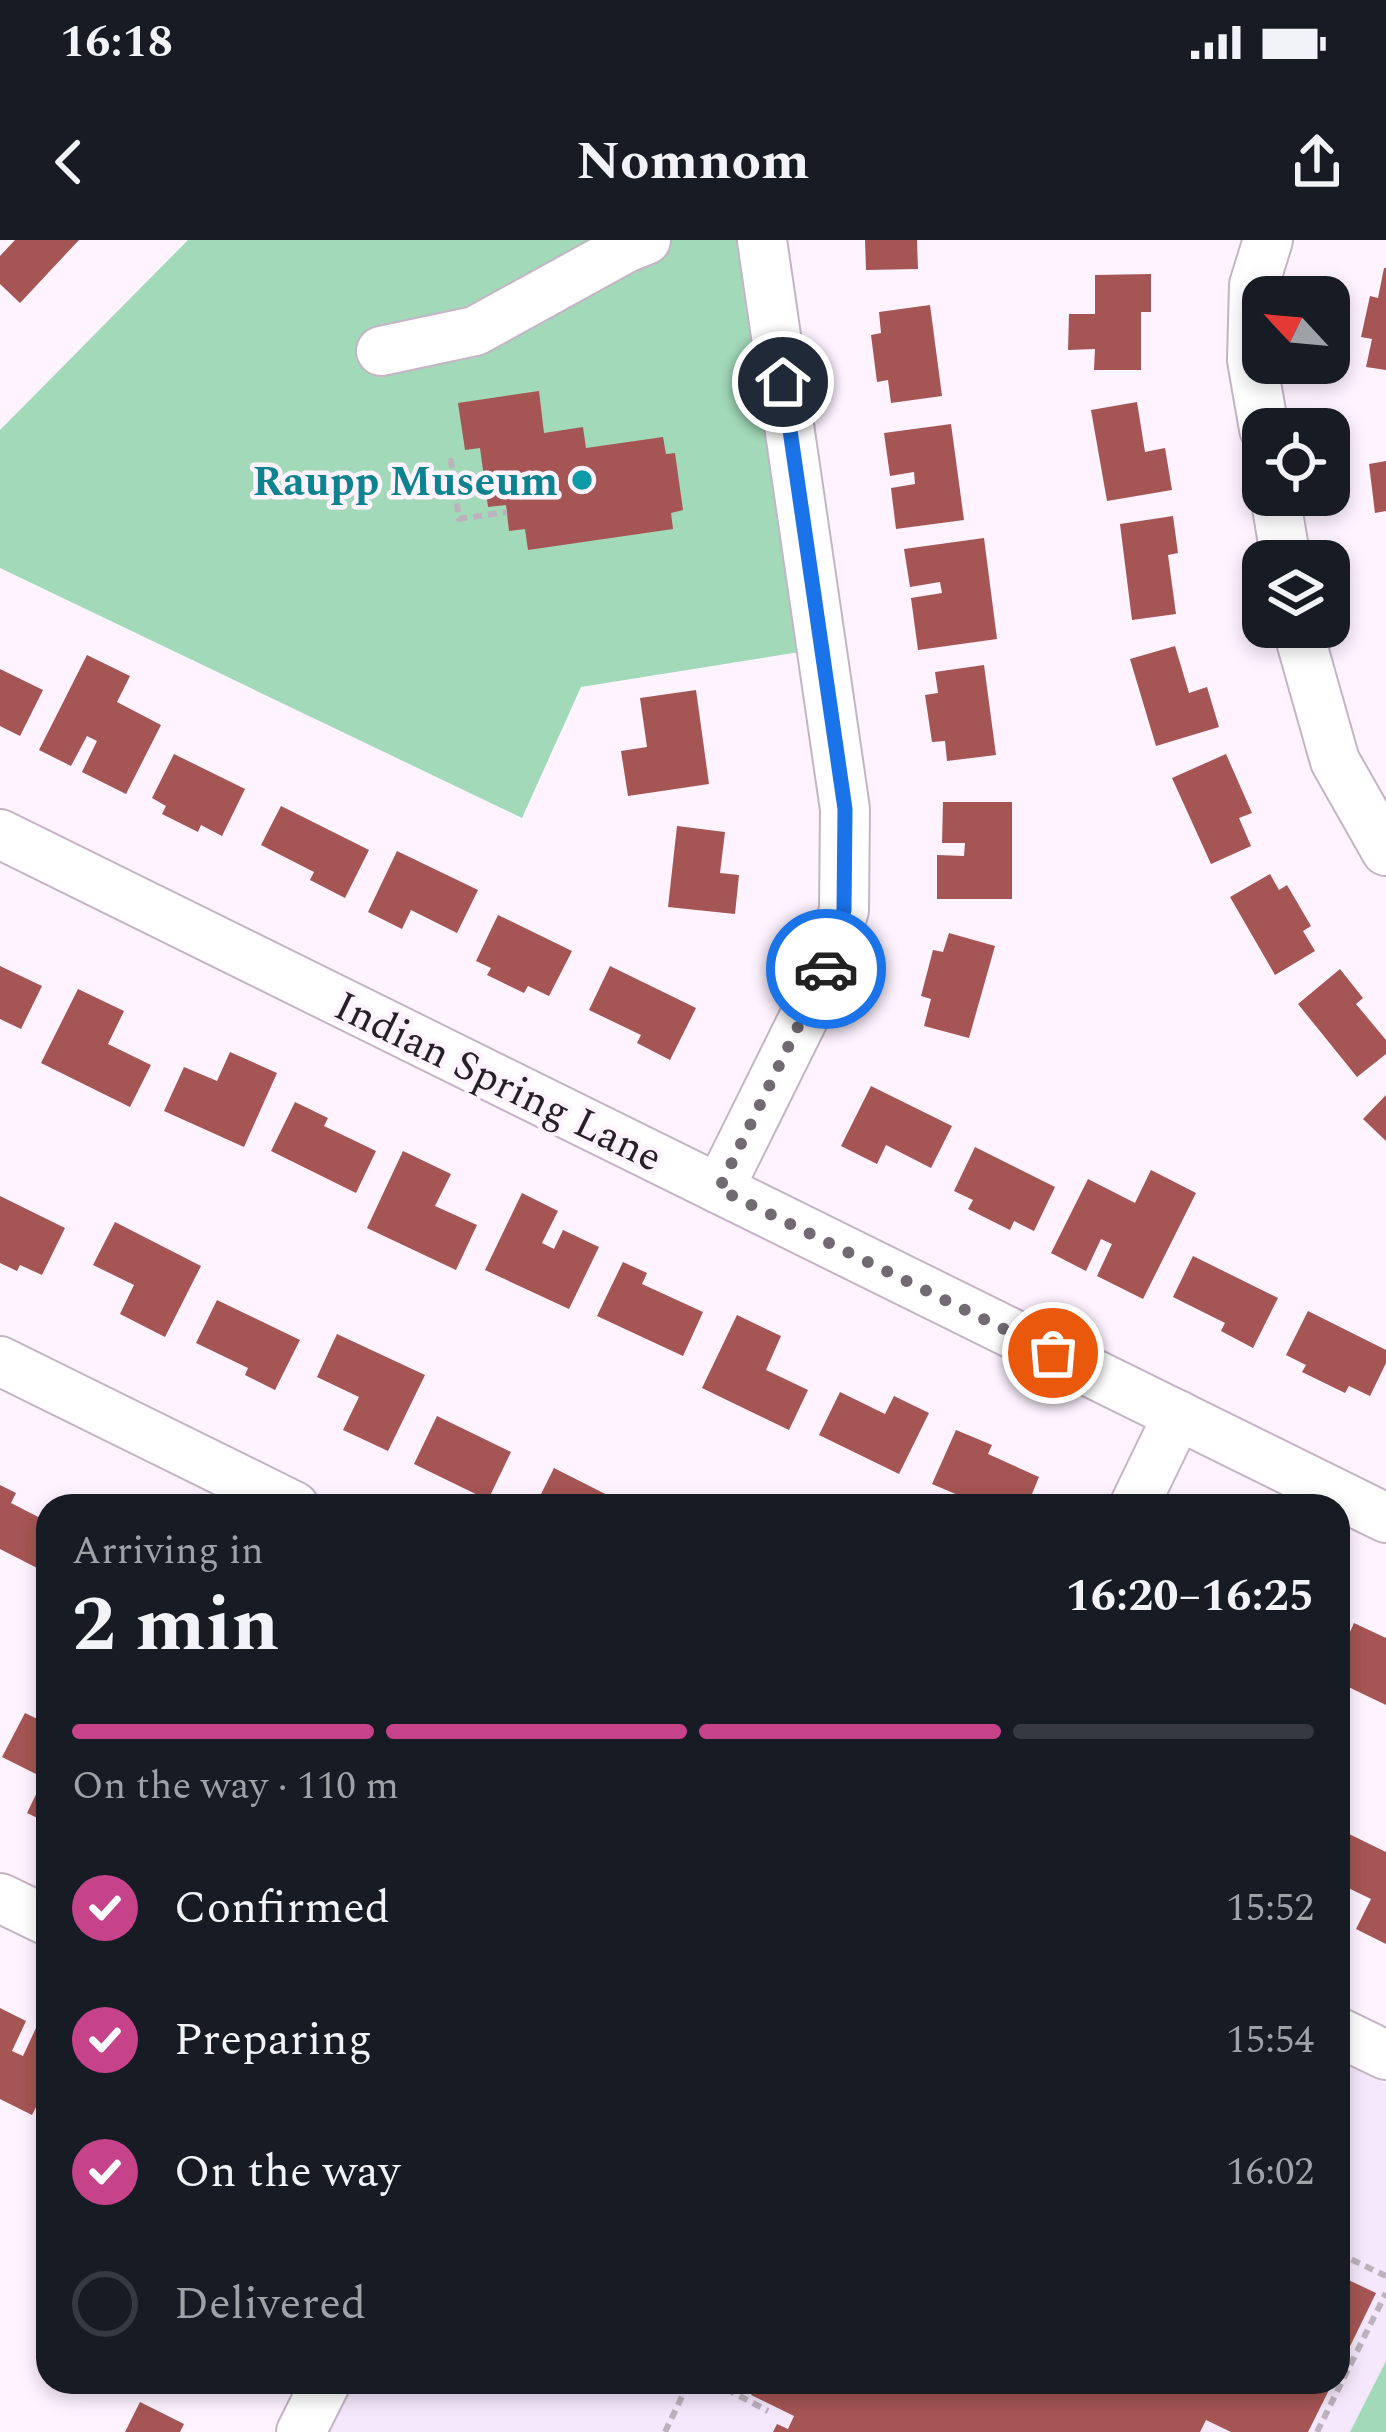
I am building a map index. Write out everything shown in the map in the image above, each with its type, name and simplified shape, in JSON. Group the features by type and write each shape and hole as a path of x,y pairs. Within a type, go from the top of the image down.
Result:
{"street":[{"path":"381,351 475,331 646,240"},
{"path":"719,1189 823,981 844,910 845,809 762,240"},
{"path":"1260,408 1252,360 1254,285 1268,240"},
{"path":"1304,648 1336,761 1386,851"},
{"name":"Indian Spring Lane","path":"0,834 1339,1494"},
{"path":"0,1361 271,1494"},
{"path":"1140,1494 1178,1415"},
{"name":"Indian Spring Lane","path":"1350,1499 1386,1517"},
{"path":"0,1898 36,1915"},
{"path":"1350,2038 1386,2055"},
{"path":"301,2432 320,2394"}],"path":[{"path":"448,462 452,461 459,519 506,512"},
{"path":"1350,2259 1386,2276"},
{"path":"1350,2366 1386,2293"},
{"path":"665,2432 683,2394"},
{"path":"736,2394 768,2411"},
{"path":"1317,2432 1336,2394"}],"shaded area":[{"path":"1350,2066 1386,2084 1386,2361 1350,2432 325,2432 343,2394 1350,2394"}],"green space":[{"path":"188,240 742,240 806,651 581,687 522,818 0,568 0,430"},
{"path":"1386,2361 1386,2432 1350,2432"}],"building":[{"path":"15,240 79,240 20,303 0,284 0,256"},
{"path":"865,240 917,240 918,269 866,270"},
{"path":"1384,268 1386,370 1366,367 1372,339 1361,337 1370,296 1378,298"},
{"path":"1151,274 1151,312 1141,312 1141,370 1094,370 1095,349 1068,350 1069,314 1095,314 1095,275"},
{"path":"930,305 942,396 891,403 888,380 877,382 871,335 881,333 879,312"},
{"name":"Raupp Museum","path":"539,391 544,433 583,427 586,448 663,437 666,454 675,453 683,510 671,513 673,529 528,550 525,529 509,531 506,505 488,507 480,448 465,450 458,403"},
{"path":"1137,402 1145,452 1165,448 1172,490 1107,501 1091,410"},
{"path":"951,424 964,520 896,529 891,488 915,484 914,472 890,476 884,433"},
{"path":"1386,461 1386,511 1375,513 1369,464"},
{"path":"1173,516 1178,553 1168,555 1176,614 1132,620 1120,524"},
{"path":"984,538 997,639 918,650 911,598 942,593 940,582 910,587 904,549"},
{"path":"1175,646 1189,693 1207,687 1219,727 1156,746 1130,659"},
{"path":"87,655 130,676 117,702 161,725 126,794 82,772 97,741 87,736 71,766 39,750"},
{"path":"984,665 996,755 947,761 945,741 932,742 925,695 938,693 935,672"},
{"path":"0,669 43,690 20,736 0,726"},
{"path":"696,690 709,784 628,796 621,751 647,747 640,698"},
{"path":"174,754 245,789 222,836 201,825 198,832 162,814 166,806 152,798"},
{"path":"1226,754 1252,813 1239,818 1251,846 1211,864 1172,778"},
{"path":"943,802 1012,802 1012,899 937,899 937,855 964,856 965,843 942,843"},
{"path":"281,806 369,850 345,898 310,880 314,872 261,845"},
{"path":"677,826 725,832 720,873 739,875 735,914 668,907"},
{"path":"397,851 478,890 457,933 411,910 402,929 368,912"},
{"path":"1270,874 1279,890 1287,885 1311,926 1303,931 1315,951 1275,975 1230,897"},
{"path":"498,915 572,951 549,996 528,986 524,993 487,975 491,968 476,961"},
{"path":"949,933 995,946 969,1038 924,1026 931,999 921,996 933,950 943,952"},
{"path":"0,966 42,986 21,1029 0,1019"},
{"path":"610,966 696,1008 670,1060 637,1043 641,1035 589,1010"},
{"path":"1340,969 1363,998 1356,1004 1386,1040 1386,1054 1357,1077 1298,1004"},
{"path":"78,989 124,1011 108,1044 151,1065 130,1107 41,1063"},
{"path":"230,1052 277,1073 244,1147 164,1111 184,1067 217,1081"},
{"path":"871,1086 952,1126 931,1168 886,1145 877,1164 841,1146"},
{"path":"1386,1095 1386,1141 1363,1119"},
{"path":"295,1102 328,1118 324,1126 376,1151 356,1193 271,1151"},
{"path":"975,1147 1055,1187 1034,1231 1014,1221 1010,1230 968,1209 973,1200 954,1191"},
{"path":"403,1151 451,1174 435,1206 477,1225 456,1270 367,1228"},
{"path":"1151,1170 1196,1193 1143,1299 1097,1276 1112,1244 1101,1239 1086,1271 1051,1253 1088,1179 1135,1203"},
{"path":"522,1193 558,1211 542,1243 554,1249 563,1230 599,1247 569,1309 485,1270"},
{"path":"0,1196 65,1228 42,1275 0,1263"},
{"path":"115,1222 201,1266 165,1337 120,1314 134,1285 93,1265"},
{"path":"1193,1256 1278,1298 1253,1348 1221,1331 1225,1323 1173,1297"},
{"path":"623,1262 647,1273 642,1284 703,1312 683,1356 597,1316"},
{"path":"217,1300 300,1340 275,1390 245,1375 248,1368 196,1343"},
{"path":"1308,1311 1386,1350 1386,1363 1370,1396 1349,1386 1345,1393 1302,1372 1306,1365 1286,1355"},
{"path":"737,1315 781,1336 766,1370 808,1390 789,1430 702,1388"},
{"path":"337,1334 425,1375 388,1451 343,1430 359,1397 317,1377"},
{"path":"840,1392 885,1414 894,1396 929,1413 899,1474 819,1435"},
{"path":"437,1416 511,1452 491,1494 476,1494 414,1464"},
{"path":"956,1430 992,1445 988,1454 1039,1477 1032,1494 956,1494 932,1484"},
{"path":"554,1468 605,1494 541,1494"},
{"path":"0,1485 16,1493 11,1503 36,1516 36,1567 0,1549"},
{"path":"1354,1623 1386,1638 1386,1705 1350,1688"},
{"path":"25,1713 36,1718 36,1774 2,1757"},
{"path":"36,1794 36,1817 27,1813"},
{"path":"1350,1834 1386,1852 1386,1944 1356,1929 1371,1899 1350,1889"},
{"path":"0,2008 26,2021 12,2051 23,2056 36,2028 36,2107 32,2115 0,2099"},
{"path":"1350,2281 1376,2293 1350,2346"},
{"path":"1327,2394 1308,2432 1231,2432 1206,2420 1200,2432 773,2432 777,2424 788,2429 794,2416 751,2395"},
{"path":"140,2402 184,2424 180,2432 125,2432"}],"way so far":[{"path":"826,969 719,1189 1053,1353"}],"place":[{"name":"Raupp Museum","path":"582,480"}],"route":[{"path":"783,382 845,809 844,910 826,969"}]}
